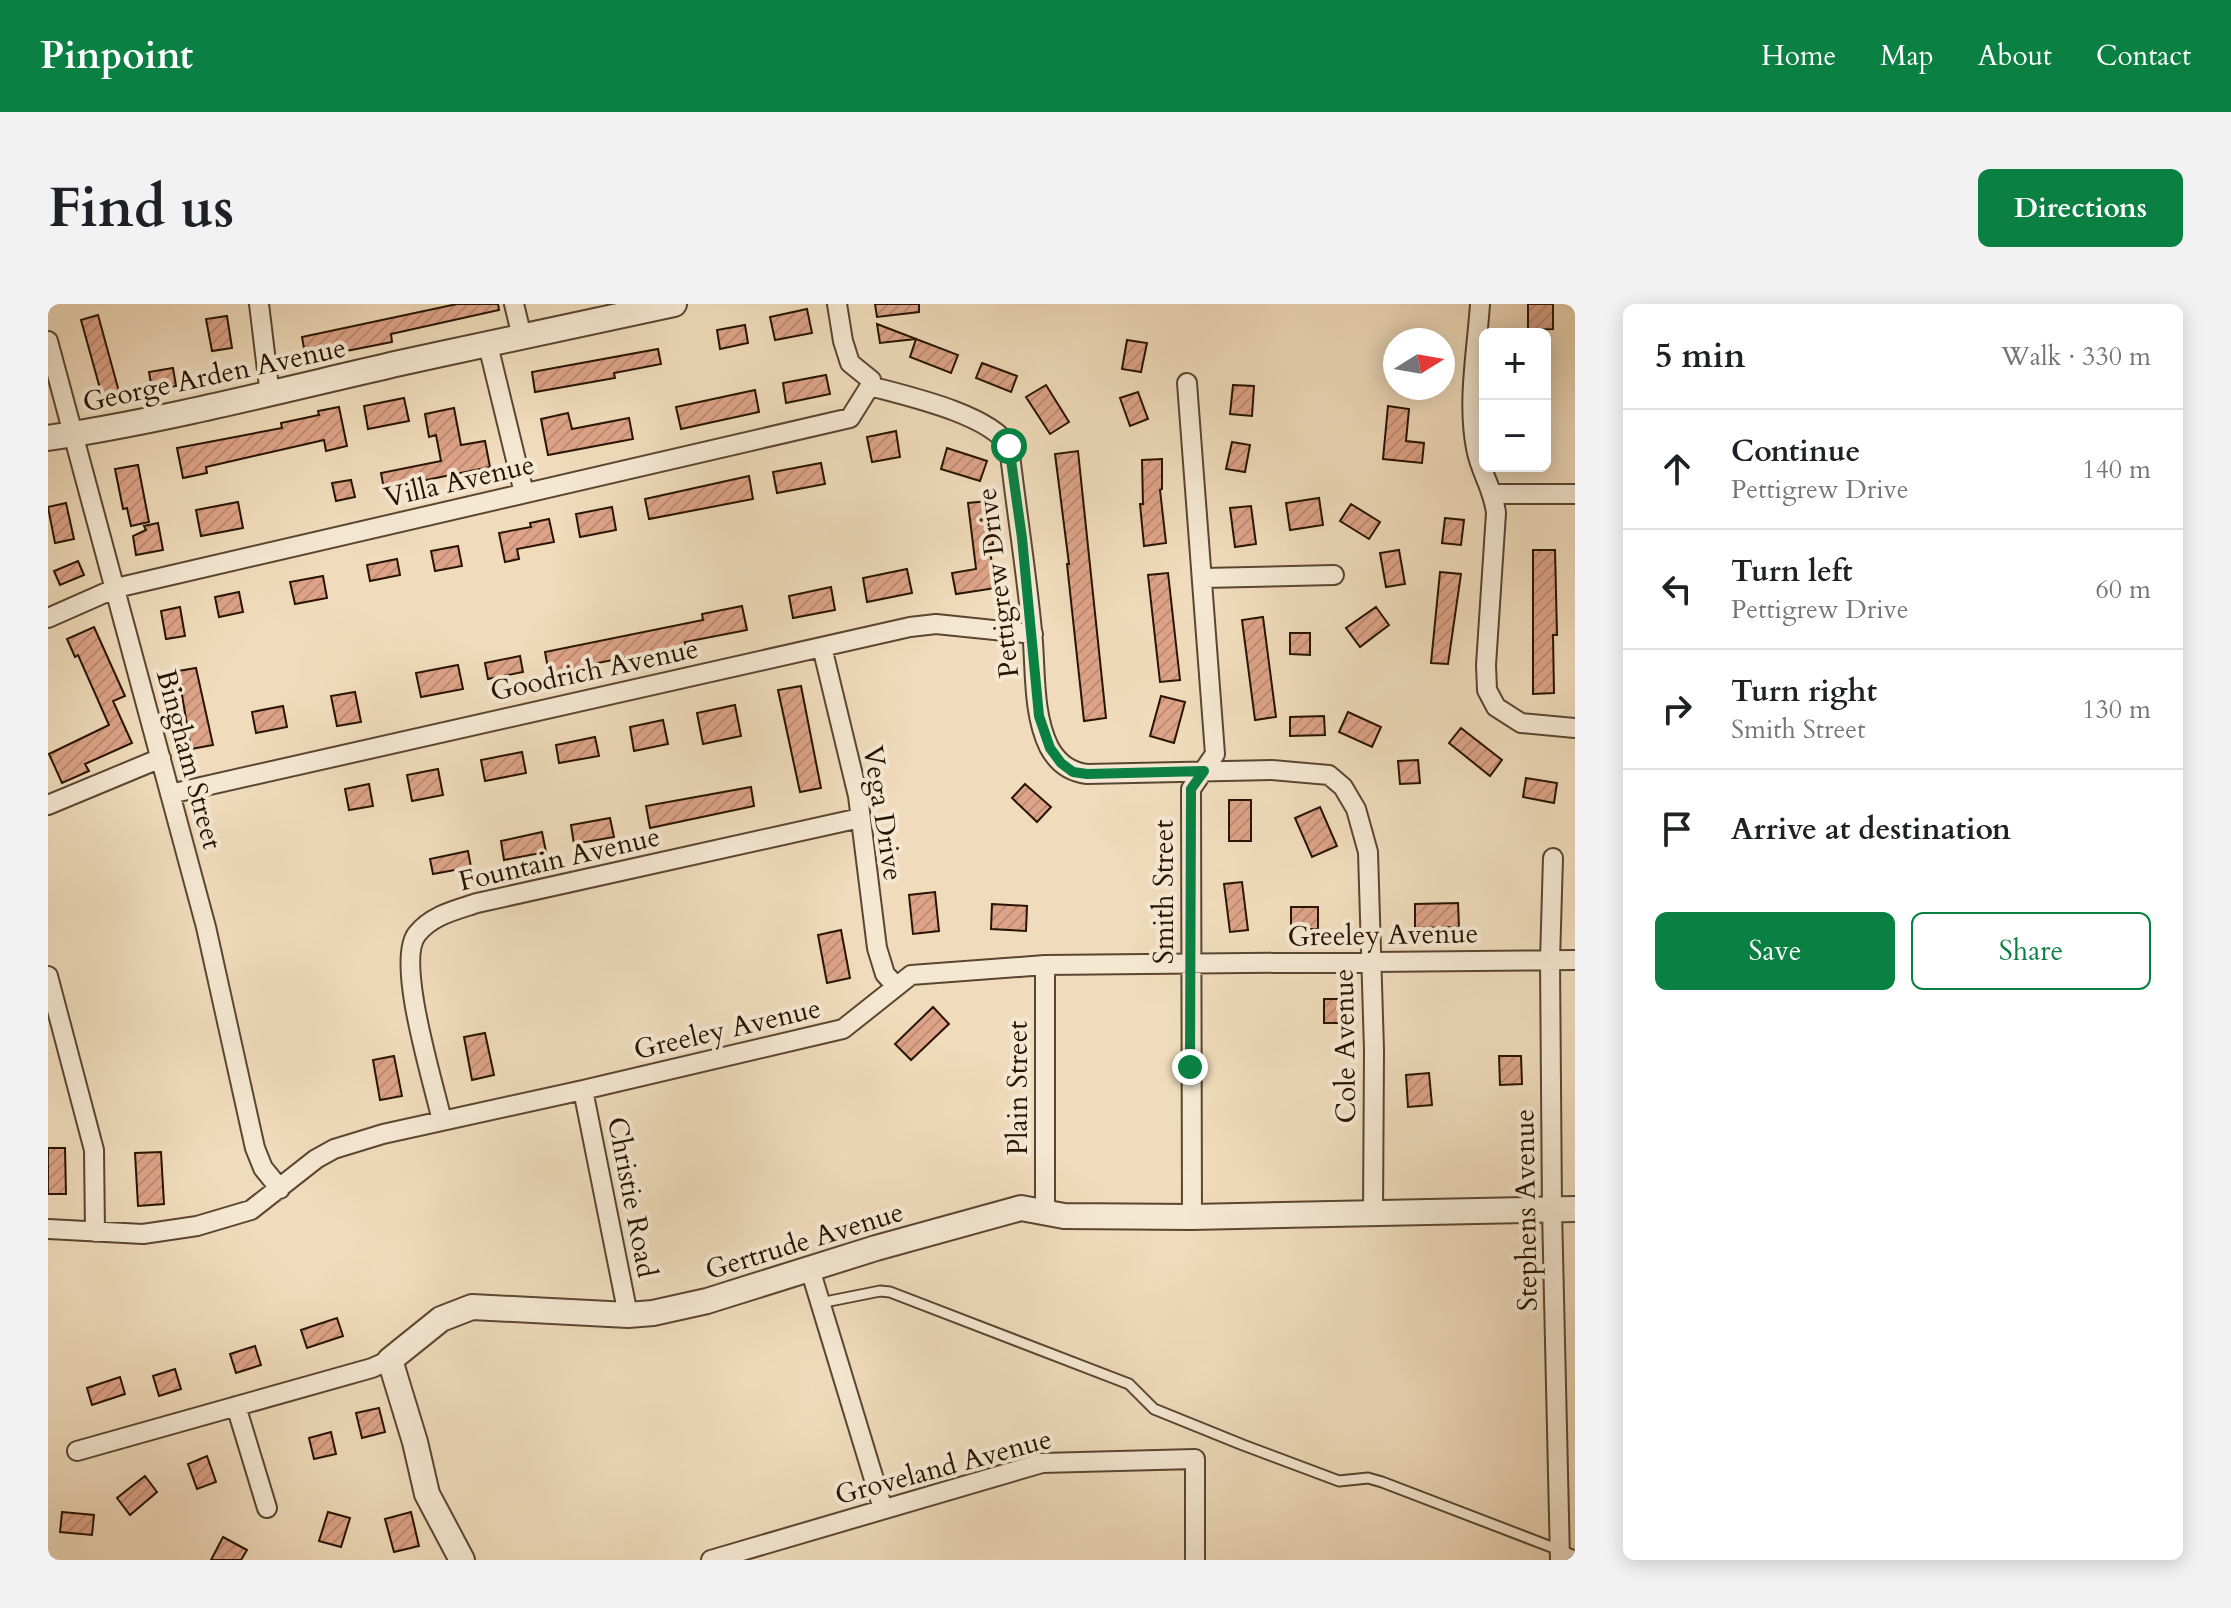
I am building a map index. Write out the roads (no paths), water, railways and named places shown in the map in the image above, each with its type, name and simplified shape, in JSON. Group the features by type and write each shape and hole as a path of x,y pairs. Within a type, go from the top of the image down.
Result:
{"street":[{"path":"259,304 270,395"},
{"path":"514,304 522,337"},
{"name":"George Arden Avenue","path":"48,438 270,395 674,304"},
{"path":"837,304 850,363 871,380 870,386"},
{"path":"1480,304 1471,414 1476,451 1494,494 1496,513 1487,690 1496,707 1521,723 1575,728"},
{"name":"Bingham Street","path":"48,341 206,927 255,1148 263,1168 280,1189"},
{"path":"488,345 524,493"},
{"name":"Smith Street","path":"1187,383 1215,754 1191,789 1192,1217"},
{"name":"Villa Avenue","path":"48,618 116,588 850,418 870,386"},
{"name":"Pettigrew Drive","path":"870,386 923,400 988,426 1001,434 1009,446 1033,634 1039,716 1050,748 1061,763 1073,772 1087,774 1204,771"},
{"path":"1494,494 1575,494"},
{"path":"1203,578 1334,575"},
{"name":"Goodrich Avenue","path":"170,794 936,624 1033,634"},
{"name":"Vega Drive","path":"822,647 858,796 877,948 885,974 895,985"},
{"path":"48,805 161,758"},
{"name":"Cole Avenue","path":"1204,771 1329,775 1343,787 1356,809 1368,852 1374,1050 1373,1214"},
{"name":"Fountain Avenue","path":"442,1121 409,979 410,953 415,935 439,916 477,903 860,818"},
{"name":"Stephens Avenue","path":"1553,858 1550,960 1563,1210 1565,1556"},
{"name":"Greeley Avenue","path":"48,1229 143,1234 197,1226 251,1210 316,1159 334,1149 383,1134 843,1029 911,975 1045,965 1575,960"},
{"name":"Plain Street","path":"1045,965 1045,1211"},
{"path":"48,976 94,1150 95,1232"},
{"name":"Christie Road","path":"583,1090 628,1315"},
{"name":"Gertrude Avenue","path":"77,1451 372,1368 390,1360 441,1319 472,1307 628,1315 683,1307 1021,1208 1064,1216 1192,1217 1563,1210"},
{"path":"810,1269 883,1509"},
{"path":"390,1360 427,1494 462,1560"},
{"path":"236,1406 267,1508"},
{"name":"Groveland Avenue","path":"711,1560 1048,1462 1195,1459 1195,1560"}],"lane":[{"path":"820,1303 880,1291 890,1292 1129,1384 1154,1409 1243,1445 1339,1481 1368,1478 1382,1482 1565,1556"}]}
